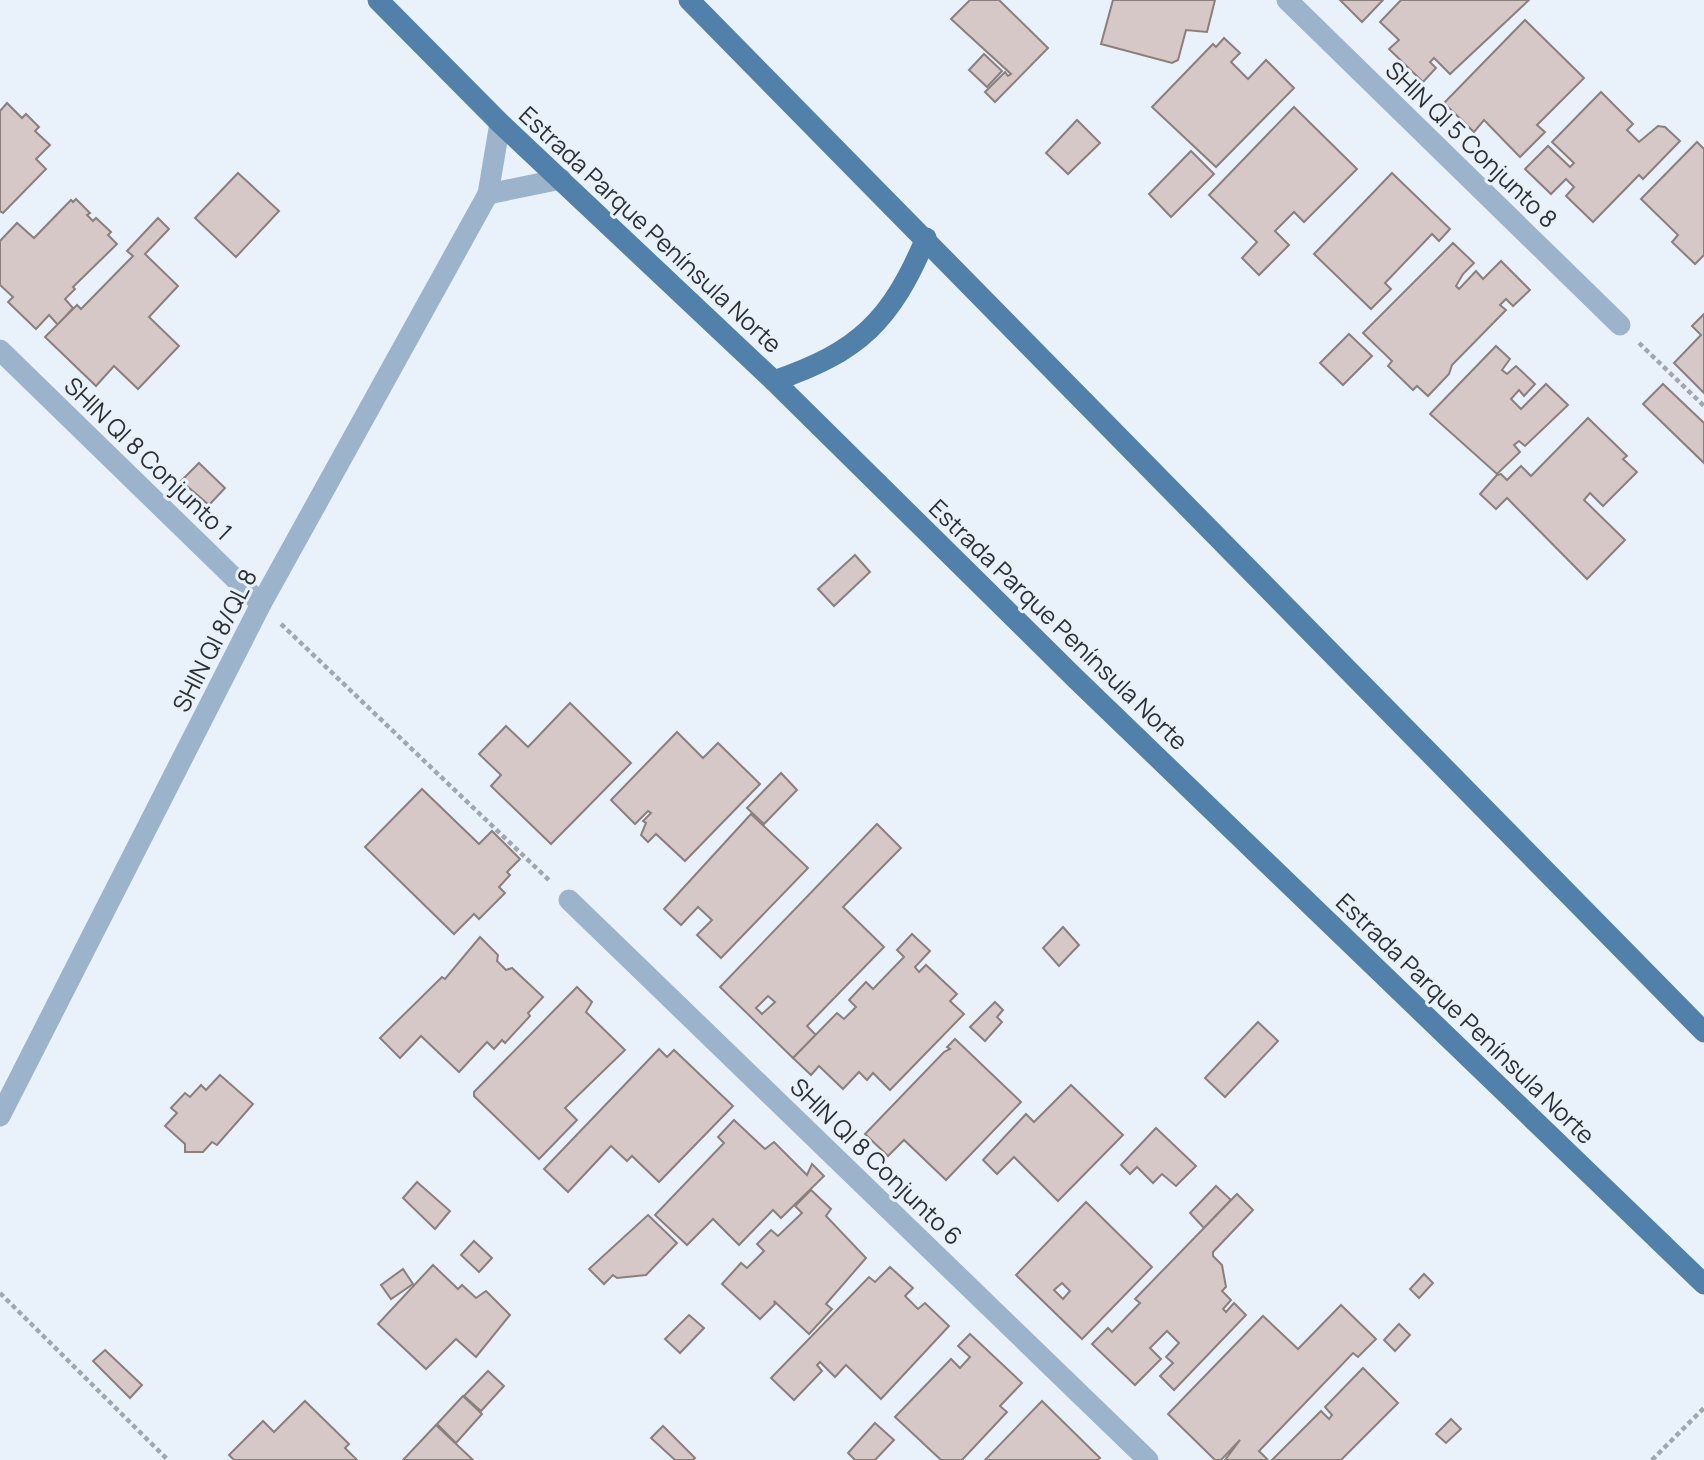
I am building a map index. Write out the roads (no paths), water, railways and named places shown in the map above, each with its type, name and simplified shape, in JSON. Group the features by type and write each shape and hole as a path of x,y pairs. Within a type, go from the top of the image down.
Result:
{"main road":[{"name":"Estrada Parque Península Norte","path":"379,0 500,123 774,381 1076,679 1704,1284"},
{"path":"689,0 1704,1032"},
{"path":"774,381 815,367 848,348 883,318 909,279 926,238"}],"street":[{"name":"SHIN QI 5 Conjunto 8","path":"1287,0 1620,325"},
{"name":"SHIN QI 8/QL 8","path":"0,1116 261,604 488,194 500,123"},
{"path":"488,194 561,179"},
{"name":"SHIN QI 8 Conjunto 1","path":"0,350 261,604"},
{"name":"SHIN QI 8 Conjunto 6","path":"569,900 1149,1460"}]}
